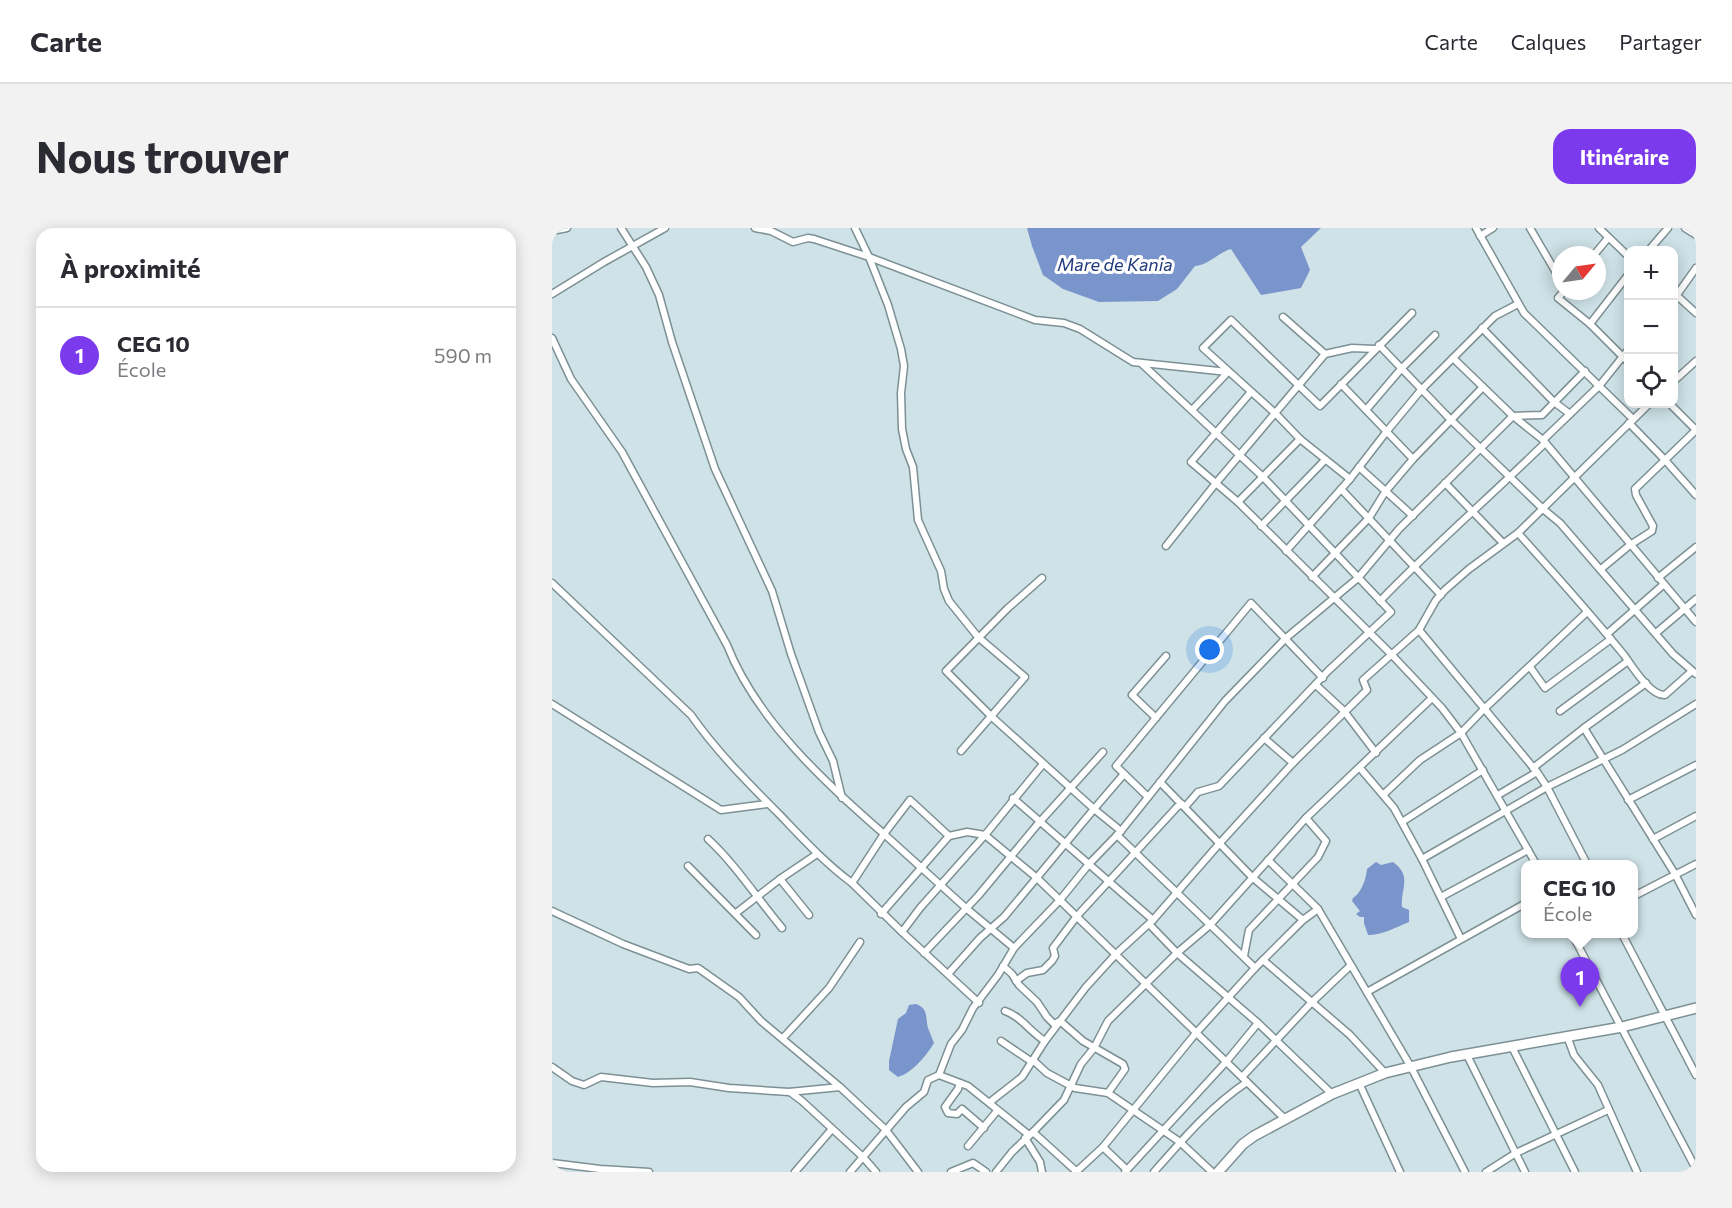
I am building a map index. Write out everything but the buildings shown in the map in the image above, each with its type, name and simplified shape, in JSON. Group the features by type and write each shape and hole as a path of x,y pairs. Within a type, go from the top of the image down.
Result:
{"street":[{"path":"552,231 567,228"},
{"path":"621,228 646,267 659,295 672,342 715,469 772,591 798,674 819,732 833,761 842,798"},
{"path":"552,294 665,228"},
{"path":"755,228 771,231 793,242 808,238 814,239 869,257 1035,320 1064,323 1080,329 1133,362 1228,372"},
{"path":"855,228 888,305 904,366 901,393 902,429 913,467 918,520 941,571 944,589 949,601 978,637 1025,677 961,751"},
{"path":"1476,228 1524,313 1600,385 1696,495"},
{"path":"1480,236 1493,228"},
{"path":"1530,228 1552,266"},
{"path":"1599,228 1624,252"},
{"path":"1652,246 1668,228"},
{"path":"1685,228 1695,232"},
{"path":"1601,246 1608,238"},
{"path":"1678,291 1696,267"},
{"path":"1590,324 1624,281"},
{"path":"1678,299 1696,313"},
{"path":"1560,300 1590,324 1622,357"},
{"path":"1286,551 1350,479 1421,390 1495,316 1518,304"},
{"path":"1350,479 1300,440 1276,414 1203,348 1231,320 1320,406 1412,313"},
{"path":"1283,316 1325,354"},
{"path":"1482,328 1554,402 1570,414"},
{"path":"1366,410 1401,369 1435,335"},
{"path":"552,338 571,380 628,463 727,645 737,670 784,736 842,798 1014,948"},
{"path":"1166,546 1325,354 1352,348 1377,347 1560,523 1673,654 1694,672 1665,695 1658,694 1646,683 1518,533"},
{"path":"1380,601 1413,566 1510,477 1600,385 1625,354"},
{"path":"1453,358 1513,416 1544,442 1696,622"},
{"path":"1678,377 1696,361"},
{"path":"1016,981 1027,973 1047,967 1055,956 1053,948 1077,916 1177,807 1184,806 1198,792 1219,786 1316,685 1391,612 1263,477 1141,363"},
{"path":"850,1172 906,1107 924,1092 928,1080 939,1075 951,1044 1014,948 1119,833 1225,701 1286,638 1358,578 1399,529 1513,416 1542,415 1584,371"},
{"path":"1192,410 1228,372"},
{"path":"1341,384 1413,459"},
{"path":"1312,577 1368,518 1385,492 1413,459 1483,387"},
{"path":"1251,392 1191,462 1238,502 1391,654 1432,698 1461,733 1534,860"},
{"path":"990,1102 1014,1084 1034,1061 1045,1041 1086,987 1117,953 1151,922 1293,764 1367,690 1363,680 1419,630 1436,600 1469,569 1518,533 1646,408"},
{"path":"1601,569 1630,545 1652,531 1653,526 1639,502 1635,489 1696,430 1674,408"},
{"path":"1238,502 1300,440"},
{"path":"1261,526 1325,460"},
{"path":"1359,467 1413,516"},
{"path":"1445,483 1503,543"},
{"path":"1341,489 1441,595"},
{"path":"1658,578 1696,548"},
{"path":"1042,578 978,637 946,671 992,717 1119,833 1135,852 1255,968"},
{"path":"552,583 691,715 707,738 767,804 830,867 852,883 882,914 979,1003"},
{"path":"1530,667 1545,687 1609,637 1663,585"},
{"path":"1656,633 1696,599"},
{"path":"1148,797 1116,766 1251,603 1323,678"},
{"path":"1383,795 1420,760 1461,733 1484,708 1587,612"},
{"path":"1419,630 1535,770 1547,787 1585,860"},
{"path":"1156,718 1131,695 1166,656"},
{"path":"1560,711 1628,661"},
{"path":"1498,795 1535,770 1584,728 1646,683"},
{"path":"1316,685 1344,711 1376,753"},
{"path":"996,1172 1064,1100 1080,1064 1094,1048 1108,1021 1145,983 1210,925 1306,818 1432,698"},
{"path":"552,704 721,810 767,804"},
{"path":"1422,859 1547,787 1622,750 1696,704"},
{"path":"1584,728 1675,874 1696,915"},
{"path":"1264,738 1293,764"},
{"path":"924,952 967,909 1103,752"},
{"path":"902,932 940,885 985,836 1013,798 1043,764"},
{"path":"1628,801 1696,765"},
{"path":"1360,768 1402,822 1461,939"},
{"path":"1402,822 1483,770"},
{"path":"948,974 990,928 1004,917 1124,774"},
{"path":"1160,782 1252,877 1303,920"},
{"path":"1013,798 1110,882 1151,922 1177,953 1258,1023 1332,1094"},
{"path":"852,883 884,834 910,800 949,836"},
{"path":"1653,839 1696,816"},
{"path":"1244,956 1249,930 1318,857 1326,841 1306,818"},
{"path":"882,914 949,836 967,832 985,836 1037,878 1117,953 1285,1119"},
{"path":"708,839 725,855 782,928"},
{"path":"1441,897 1528,850"},
{"path":"736,913 817,854"},
{"path":"1268,860 1318,909 1411,1067 1465,1172"},
{"path":"1638,894 1696,864"},
{"path":"687,866 756,935"},
{"path":"780,879 808,915"},
{"path":"1366,992 1521,906"},
{"path":"939,1075 968,1086 1076,1172 1103,1147 1196,1033 1255,968 1303,920 1318,909"},
{"path":"552,911 623,944 690,969 698,968 739,997 761,1021 840,1087 886,1130 918,1172"},
{"path":"1575,938 1696,1169"},
{"path":"1625,938 1696,1075"},
{"path":"783,1038 829,987 860,942"},
{"path":"1263,960 1350,1035 1385,1073"},
{"path":"1003,966 1054,1024 1060,1021"},
{"path":"1154,1172 1180,1142 1245,1080 1275,1039 1350,966"},
{"path":"1218,1172 1243,1144 1254,1136 1332,1094 1385,1073 1467,1055 1622,1027 1696,1008"},
{"path":"1005,1011 1019,1017 1031,1032 1045,1041"},
{"path":"1060,1021 1080,1039 1125,1067 1108,1093"},
{"path":"1103,1147 1126,1171 1226,1062 1258,1023"},
{"path":"1567,1036 1574,1055 1598,1085 1637,1172"},
{"path":"1001,1041 1034,1061 1039,1068 1071,1086 1108,1093 1180,1142 1212,1172"},
{"path":"1512,1047 1575,1172"},
{"path":"1467,1055 1525,1172"},
{"path":"552,1067 572,1081 584,1085 601,1077 653,1083 690,1082 729,1088 789,1092 840,1087"},
{"path":"960,1083 945,1107 948,1113 957,1114 962,1109 984,1128"},
{"path":"1359,1083 1400,1172"},
{"path":"789,1092 802,1101 863,1157 876,1172"},
{"path":"1486,1172 1555,1133 1608,1110"},
{"path":"968,1146 984,1128 988,1119 997,1111"},
{"path":"795,1172 832,1129"},
{"path":"1029,1135 1042,1172"},
{"path":"552,1163 649,1172"},
{"path":"951,1172 973,1163 986,1172"}],"water":[{"name":"Mare de Kania","path":"1027,228 1321,228 1301,247 1310,270 1301,288 1261,295 1231,249 1195,266 1177,289 1158,301 1099,302 1063,289 1043,275"},
{"path":"1376,862 1381,865 1393,862 1403,873 1402,907 1409,910 1409,922 1384,932 1368,935 1364,917 1356,914 1360,911 1352,901 1363,886 1367,869"},
{"path":"916,1004 925,1011 934,1043 919,1063 909,1072 898,1077 889,1070 889,1061 898,1019 906,1013 909,1005"}],"place":[{"name":"CEG 10","path":"1580,1007"}]}
